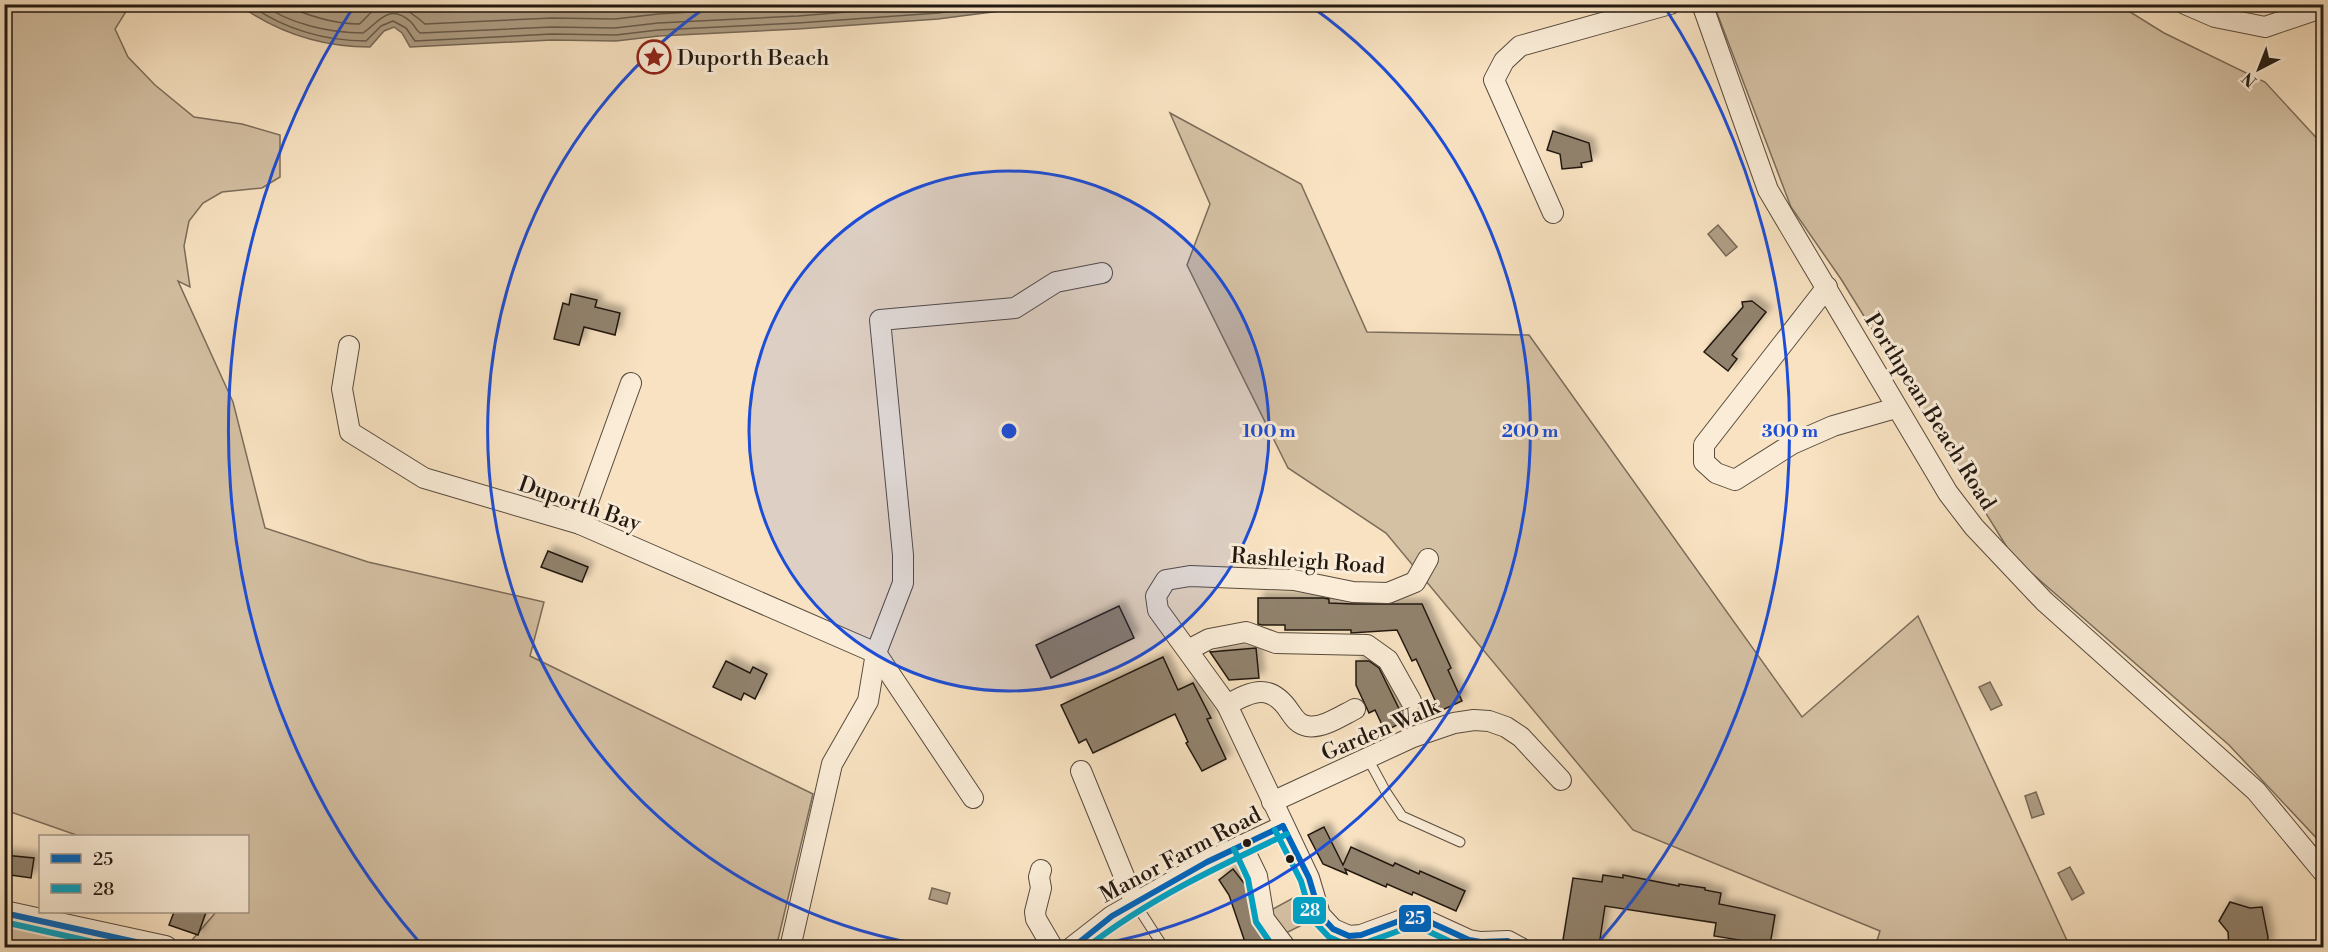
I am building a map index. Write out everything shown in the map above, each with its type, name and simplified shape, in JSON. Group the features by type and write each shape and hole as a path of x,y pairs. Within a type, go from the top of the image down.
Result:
{"street":[{"path":"1553,213 1494,80 1504,61 1520,46 1670,4"},
{"name":"Porthpean Beach Road","path":"1702,4 1768,190 1948,493 1974,527 2044,601 2256,791 2324,873"},
{"path":"2185,4 2215,17 2265,27 2324,7"},
{"path":"790,948 832,764 868,701 876,653 903,583 903,555 880,320 1015,309 1056,282 1102,273"},
{"path":"1827,287 1704,445 1704,462 1716,473 1735,480 1792,444 1833,426 1896,408"},
{"name":"Duporth Bay","path":"349,346 342,389 350,432 424,478 580,524 876,653"},
{"path":"580,524 631,383"},
{"name":"Rashleigh Road","path":"1428,559 1415,582 1388,593 1353,592 1294,580 1190,576 1166,580 1156,596 1158,610 1227,705 1309,878 1320,915 1333,929 1349,936 1361,935 1389,924 1421,918 1469,940 1508,941 1521,948"},
{"path":"1188,650 1209,639 1246,632 1276,643 1367,645 1388,660 1411,701"},
{"path":"876,653 973,798"},
{"path":"1227,705 1246,694 1263,691 1282,700 1298,723 1309,727 1319,726 1355,709"},
{"name":"Garden Walk","path":"1272,802 1367,757 1454,723 1474,720 1506,727 1521,737 1561,780"},
{"path":"1081,771 1135,903"},
{"name":"Manor Farm Road","path":"1071,948 1112,916 1207,862 1283,826"},
{"path":"1242,845 1257,876 1264,919 1286,948"},
{"path":"1041,870 1039,877 1041,888 1035,912 1036,919 1053,948"},
{"path":"4,913 165,948"}],"lane":[{"path":"1367,757 1402,816 1460,842"},
{"path":"1135,903 1164,948"}],"shaded area":[{"path":"5,5 130,5 115,29 128,57 155,85 194,117 242,124 280,135 280,177 262,188 222,192 203,203 189,221 184,246 190,287 178,281 233,402 265,528 368,562 544,602 530,656 813,794 776,948 186,947 215,913 249,913 249,835 76,835 5,810"},
{"path":"1714,5 2119,5 2164,33 2265,82 2323,145 2323,845 2229,745 2013,557 1841,279 1791,207"},
{"path":"1170,113 1301,184 1367,332 1529,335 1802,717 1918,616 2070,947 1875,947 1880,931 1633,830 1386,533 1288,468 1187,265 1210,204"},
{"path":"1295,897 1308,922 1284,934 1271,910"},
{"path":"5,924 103,947 5,947"}],"water":[{"path":"239,5 1109,5 1008,10 938,19 659,36 616,41 552,40 410,47 402,33 394,27 384,31 370,47 318,41 285,31"},
{"path":"1718,225 1737,247 1726,256 1708,234"},
{"path":"1990,682 2002,705 1991,710 1979,687"},
{"path":"2036,792 2044,814 2032,818 2025,796"},
{"path":"2070,867 2084,893 2072,900 2058,873"},
{"path":"932,888 950,893 947,904 929,899"}],"building":[{"path":"1553,131 1589,143 1592,161 1581,163 1582,167 1562,169 1560,154 1547,150"},
{"path":"571,294 597,300 595,307 620,313 615,335 584,327 579,345 554,339 563,303 569,305"},
{"path":"1752,301 1766,312 1732,355 1737,359 1728,371 1704,352 1743,307 1742,302"},
{"path":"548,551 588,567 582,582 541,567"},
{"path":"1258,598 1323,598 1329,599 1329,603 1353,604 1422,604 1451,668 1448,670 1462,701 1440,711 1416,659 1412,661 1397,630 1351,633 1351,630 1285,630 1285,625 1262,625 1258,624"},
{"path":"1119,606 1134,638 1051,678 1036,645"},
{"path":"1256,648 1259,678 1229,680 1210,652"},
{"path":"1163,657 1178,690 1193,683 1211,718 1207,719 1226,759 1202,771 1186,743 1188,742 1175,714 1093,753 1086,739 1079,743 1061,705"},
{"path":"726,661 750,673 753,667 767,674 755,699 744,693 741,700 713,687"},
{"path":"1356,661 1369,661 1379,668 1405,721 1385,731 1375,710 1369,713 1356,685"},
{"path":"1324,827 1343,865 1351,847 1393,866 1395,863 1419,874 1420,871 1465,891 1456,911 1413,892 1412,895 1387,884 1386,887 1345,869 1347,874 1323,864 1308,835"},
{"path":"4,855 34,858 31,878 4,874"},
{"path":"1233,869 1247,887 1252,921 1262,936 1265,948 1247,948 1229,895 1219,880"},
{"path":"1603,875 1623,878 1623,875 1679,886 1679,884 1705,888 1705,890 1721,893 1719,904 1775,915 1770,945 1714,936 1716,923 1605,906 1599,946 1563,940 1573,878 1602,882"},
{"path":"2230,902 2250,908 2262,907 2268,937 2267,947 2229,948 2228,932 2219,921"},
{"path":"174,913 206,913 198,935 169,925"}],"transit line":[{"name":"25","path":"1283,826 1309,878 1320,915 1333,929 1349,936 1361,935 1402,920 1421,918 1469,940 1508,941 1520,948"},
{"name":"25","path":"1072,948 1112,916 1207,862 1283,826"},
{"name":"28","path":"1275,830 1301,881 1312,919 1329,937 1347,945 1362,944 1404,929 1419,927 1464,948"},
{"name":"28","path":"1086,948 1158,900 1287,834"},
{"name":"28","path":"1234,849 1248,879 1256,922 1274,948"},
{"name":"25","path":"4,913 163,948"},
{"name":"28","path":"4,922 120,948"}],"place":[{"name":"Duporth Beach","path":"654,57"}]}
